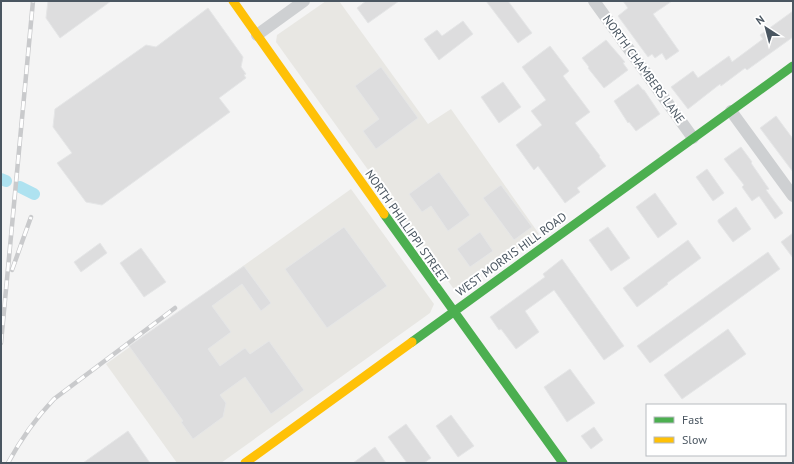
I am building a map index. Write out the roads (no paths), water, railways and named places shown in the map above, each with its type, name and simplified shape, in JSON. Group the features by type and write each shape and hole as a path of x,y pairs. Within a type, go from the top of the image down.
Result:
{"street":[{"name":"NORTH PHILLIPPI STREET","path":"233,1 453,312 563,463"},
{"path":"257,35 304,1"},
{"name":"NORTH CHAMBERS LANE","path":"594,1 694,138"},
{"name":"WEST MORRIS HILL ROAD","path":"245,463 793,66"},
{"path":"731,111 793,196"}],"waterway":[{"path":"1,179 6,181"},
{"path":"20,187 34,194"}],"railway":[{"path":"1,343 33,1"},
{"path":"12,270 31,217"},
{"path":"8,463 29,430 54,399 175,308"}]}
